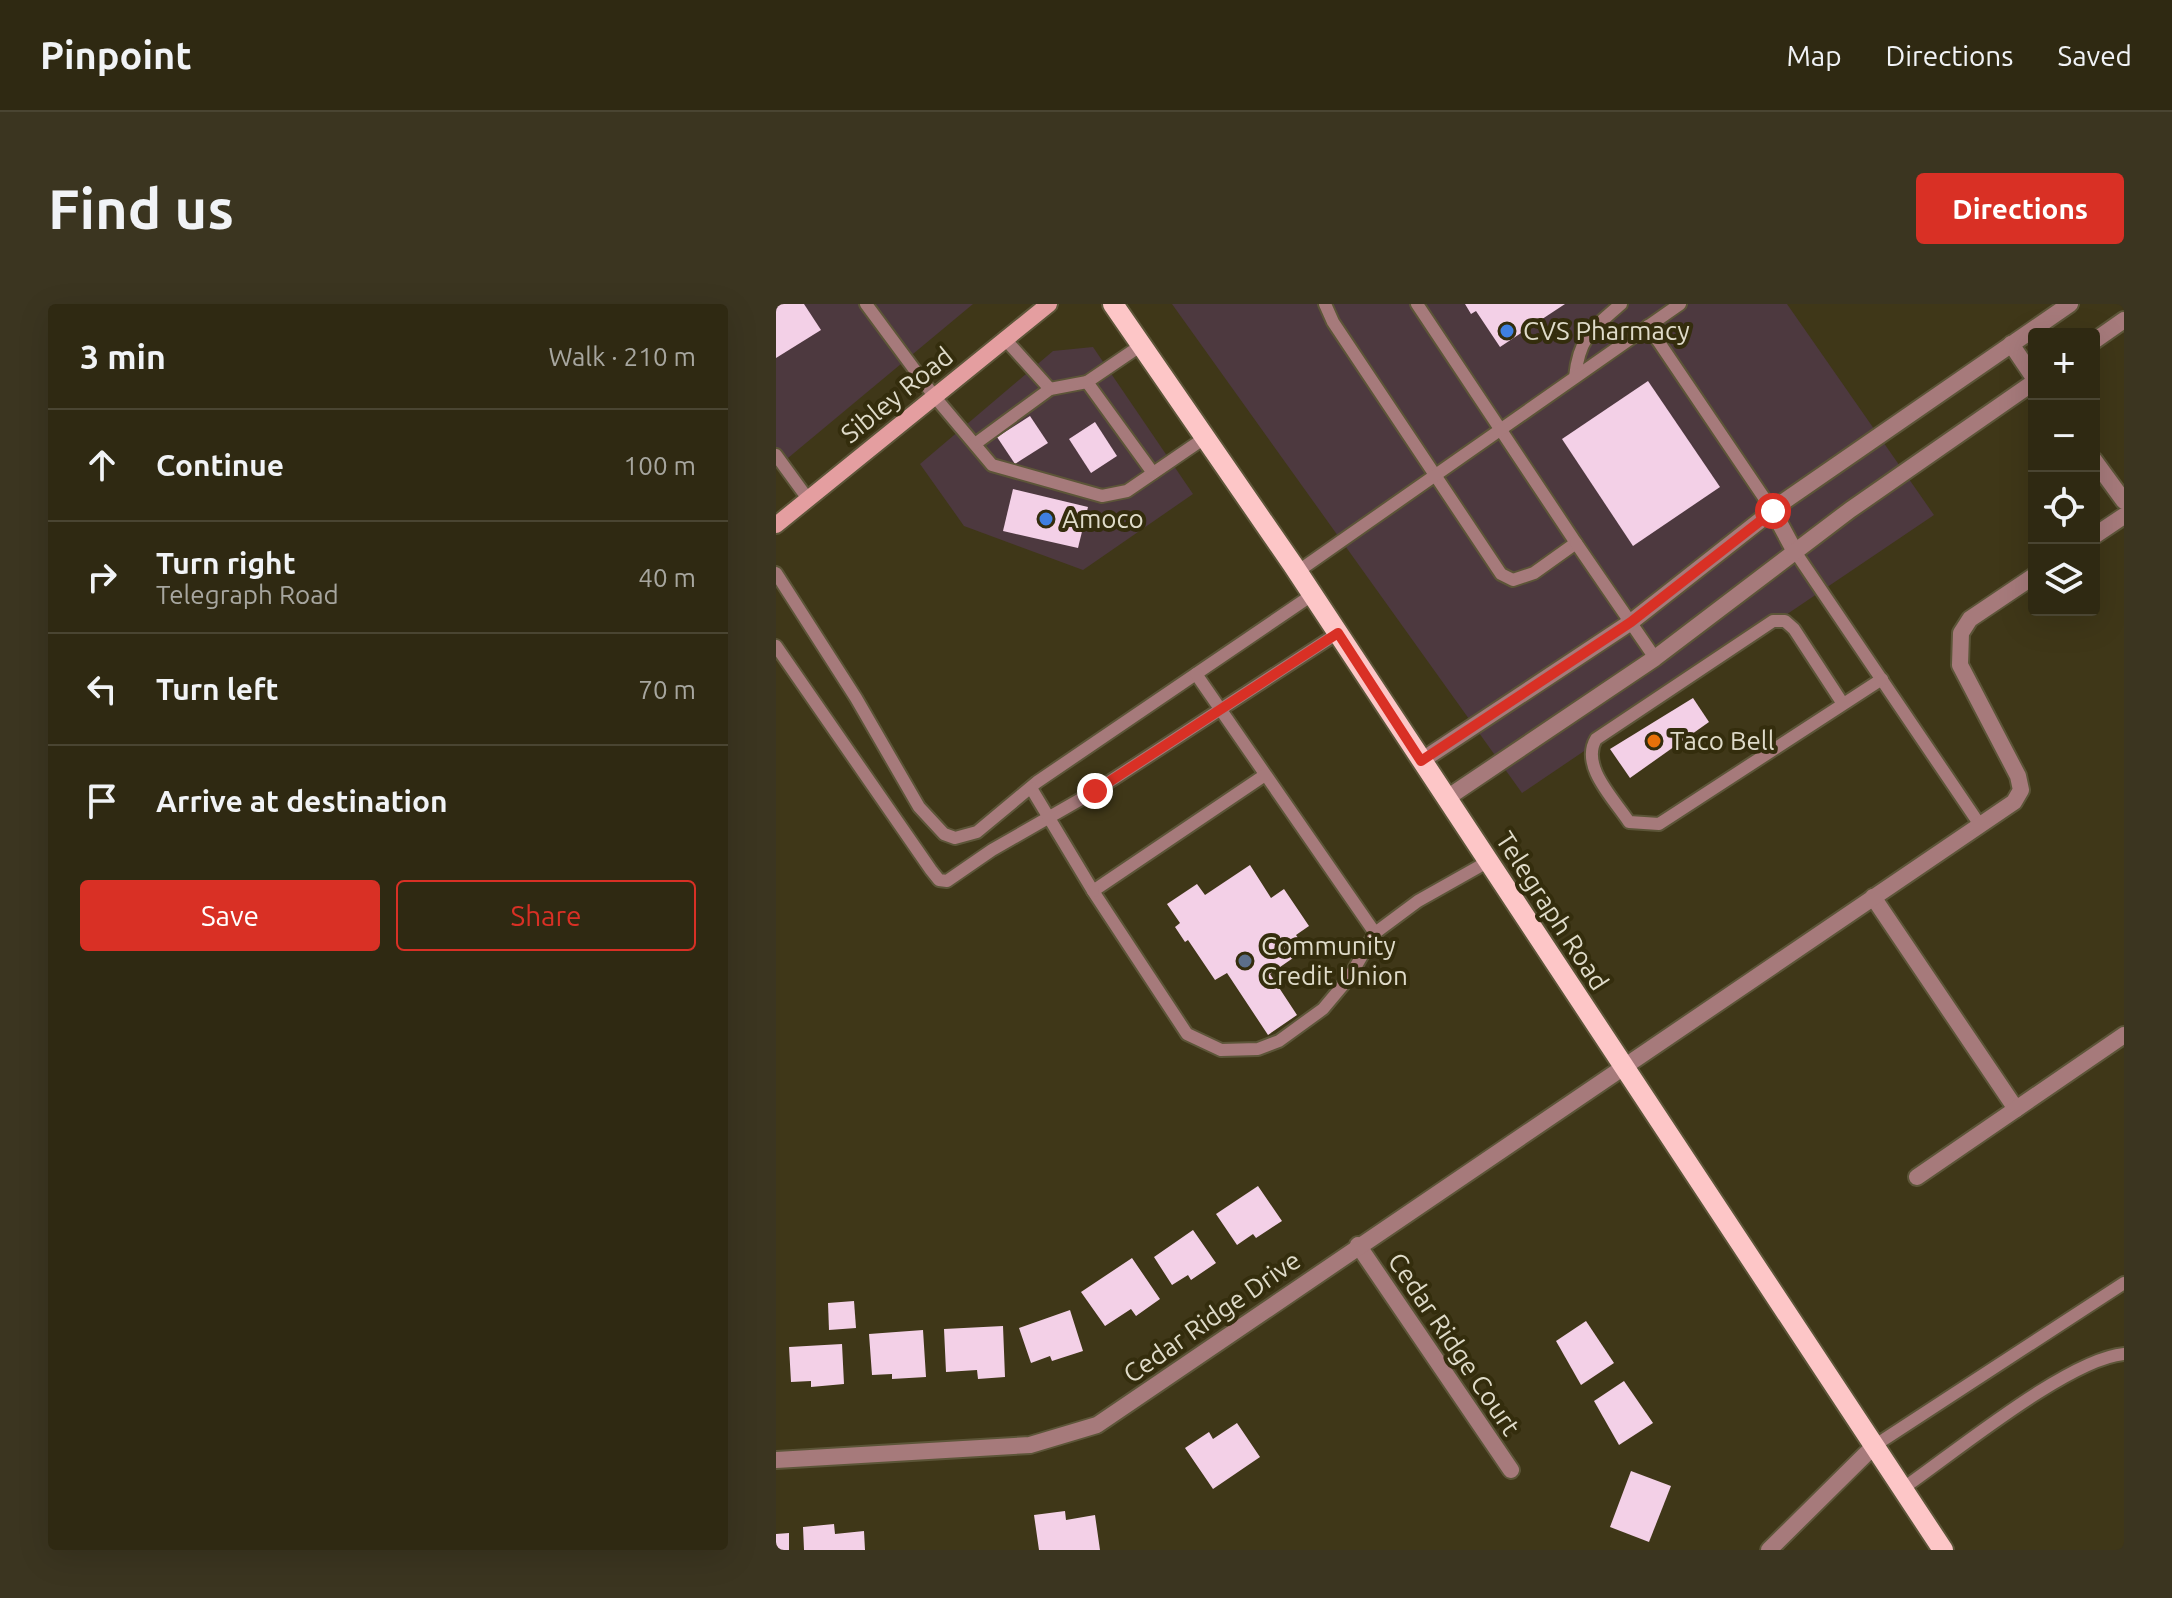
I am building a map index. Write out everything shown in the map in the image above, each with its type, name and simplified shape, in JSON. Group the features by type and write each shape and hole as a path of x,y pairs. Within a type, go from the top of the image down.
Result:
{"main road":[{"name":"Sibley Road","path":"776,525 1049,304"},
{"name":"Telegraph Road","path":"1113,304 1338,633 1943,1550"}],"street":[{"path":"1421,761 1631,622 1773,511 2070,304"},
{"path":"2100,337 2124,320"},
{"path":"2011,344 2028,371"},
{"path":"1447,798 1655,658 1794,550 2028,384"},
{"path":"2100,468 2124,501"},
{"path":"1773,511 1794,550"},
{"path":"2100,532 2124,516"},
{"name":"Cedar Ridge Drive","path":"776,1460 1030,1445 1084,1432 1111,1417 1358,1245 2014,802 2021,790 2009,754 1960,665 1961,633 1970,619 2028,580"},
{"path":"1873,897 2016,1109"},
{"path":"1917,1177 2124,1035"},
{"name":"Cedar Ridge Court","path":"1358,1245 1511,1470"},
{"path":"1769,1550 1874,1446"}],"lane":[{"path":"1325,304 1434,476 1501,574 1513,580 1534,573 1576,543"},
{"path":"1417,304 1499,431 1655,658"},
{"path":"1575,377 1578,350 1593,328 1621,304"},
{"path":"1297,572 1680,304"},
{"path":"872,306 934,396 992,465 1102,496 1127,491 1206,437"},
{"path":"1648,326 1773,511"},
{"path":"1004,338 1050,389"},
{"path":"975,444 1050,389 1087,382 1143,344"},
{"path":"1087,382 1153,473"},
{"path":"776,455 808,499"},
{"path":"1794,550 1980,825"},
{"path":"776,573 856,698 919,807 944,834 955,838 977,832 1031,788 1312,595"},
{"path":"1843,704 1794,629 1785,621 1773,621 1596,739 1590,749 1590,762 1629,822 1659,824 1882,679"},
{"path":"776,646 939,880 947,881 1338,633"},
{"path":"1196,674 1375,933"},
{"path":"1093,891 1265,775"},
{"path":"1031,788 1093,891 1187,1034 1221,1050 1258,1049 1279,1041 1323,1009 1349,978 1375,933 1418,901 1489,861"},
{"path":"1874,1446 2124,1283"},
{"path":"1902,1489 2066,1375 2108,1355 2124,1354"}],"shaded area":[{"path":"776,304 973,304 776,468"},
{"path":"1172,304 1787,304 1934,515 1522,793"},
{"path":"1093,347 1193,494 1083,570 964,526 920,464 1053,351"}],"building":[{"path":"776,304 804,304 821,330 776,358"},
{"name":"CVS Pharmacy","path":"1465,304 1565,304 1500,347 1476,311 1471,314"},
{"path":"1648,381 1720,487 1633,546 1562,439"},
{"path":"1030,416 1048,443 1015,464 997,437"},
{"path":"1095,422 1117,456 1091,473 1069,439"},
{"name":"Amoco","path":"1013,489 1088,507 1078,548 1003,531"},
{"name":"Taco Bell","path":"1693,698 1709,722 1630,778 1610,749"},
{"name":"Community Credit Union","path":"1250,865 1271,898 1284,889 1309,926 1296,935 1306,949 1270,974 1297,1015 1268,1035 1227,973 1215,980 1188,940 1185,942 1175,927 1180,923 1167,904 1197,884 1205,895"},
{"path":"1258,1186 1282,1221 1256,1238 1253,1234 1237,1245 1216,1214"},
{"path":"1193,1230 1216,1263 1191,1280 1188,1275 1172,1285 1154,1257"},
{"path":"1132,1258 1160,1299 1136,1316 1131,1309 1105,1326 1081,1292"},
{"path":"854,1301 856,1328 829,1330 828,1303"},
{"path":"1070,1310 1083,1351 1052,1361 1050,1356 1031,1363 1019,1328"},
{"path":"1586,1321 1614,1363 1581,1385 1556,1341"},
{"path":"1003,1326 1005,1377 978,1379 977,1370 946,1372 944,1329"},
{"path":"923,1330 926,1377 892,1379 892,1374 872,1375 869,1334"},
{"path":"842,1344 844,1384 811,1387 811,1381 791,1382 789,1347"},
{"path":"1624,1381 1653,1423 1619,1445 1594,1401"},
{"path":"1237,1423 1260,1457 1213,1489 1185,1448 1209,1432 1213,1439"},
{"path":"1631,1471 1671,1486 1649,1542 1610,1527"},
{"path":"1065,1511 1066,1520 1095,1515 1100,1550 1039,1550 1034,1515"},
{"path":"834,1524 835,1534 864,1531 865,1550 804,1550 803,1527"},
{"path":"789,1533 789,1550 776,1550 776,1534"}],"place":[{"name":"CVS Pharmacy","path":"1507,331"},
{"name":"Amoco","path":"1046,519"},
{"name":"Taco Bell","path":"1654,741"},
{"name":"Community Credit Union","path":"1245,961"}],"route":[{"path":"1095,791 1338,633 1421,761 1631,622 1773,511"}]}
